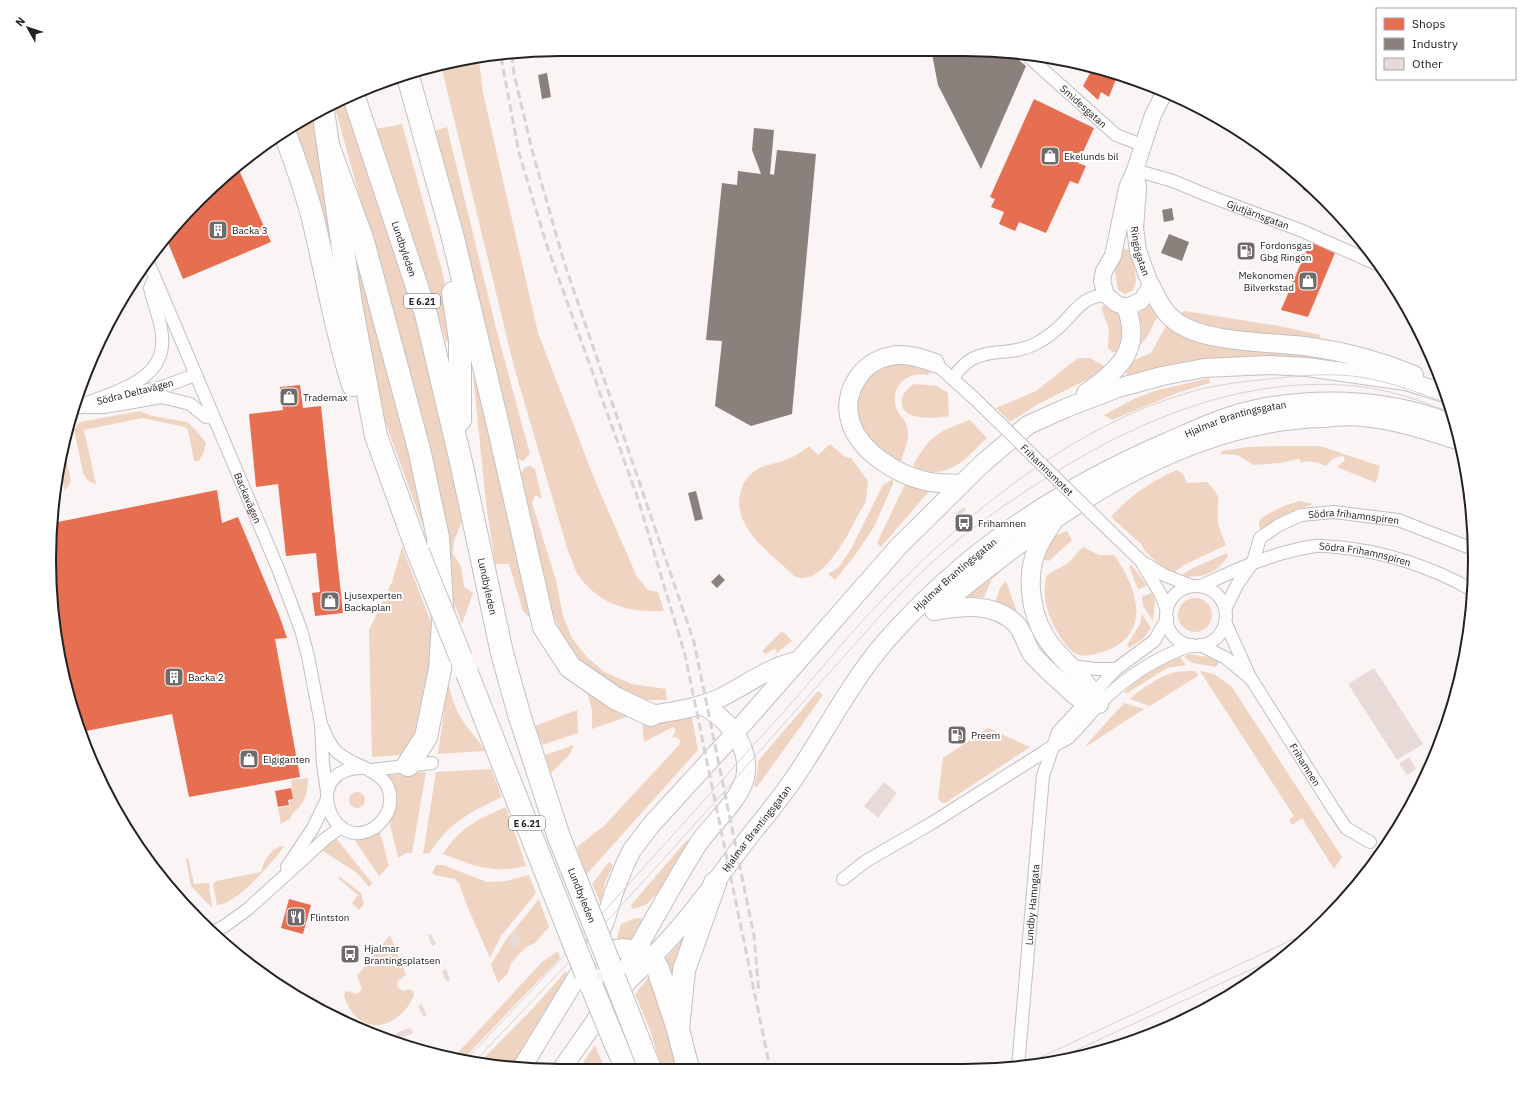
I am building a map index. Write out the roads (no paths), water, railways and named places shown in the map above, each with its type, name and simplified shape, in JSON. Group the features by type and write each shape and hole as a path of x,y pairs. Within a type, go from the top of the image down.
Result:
{"highway":[{"path":"409,80 452,234 544,627 570,667 605,693 651,715"},
{"path":"399,83 440,234 455,306 460,340 461,462"},
{"name":"Lundbyleden","path":"355,100 426,314 461,462 502,654 519,714 559,837 648,1064"},
{"name":"E 6.21","path":"324,115 351,304 376,436 418,552 625,1064"},
{"path":"286,137 298,169 314,222 333,313 348,370 357,398 376,436"},
{"path":"329,148 363,241 419,449 438,537 443,622 440,669 426,737 408,765"},
{"path":"678,1029 684,970 715,883"},
{"path":"643,954 661,977 678,1029 687,1064"},
{"path":"615,1043 619,1064"}],"main road":[{"path":"1151,286 1168,315 1184,327 1192,330 1232,338 1311,347 1361,356 1424,379 1438,389"},
{"path":"1066,408 1111,375 1118,368 1128,350 1133,329 1126,308"},
{"path":"935,363 905,355 891,356 878,360 867,366 851,389 848,410 849,420 852,428 864,445 905,475 926,481 961,484"},
{"path":"525,1063 591,954 605,921 618,878 632,850 651,825 800,660 899,546 961,484 1028,425 1066,408 1118,388 1162,376 1204,368 1269,365 1341,370 1406,381 1439,391"},
{"name":"Hjalmar Brantingsgatan","path":"643,954 678,929 715,883 782,797 848,692 868,663 898,628 940,585 1005,533 1046,504 1094,475 1137,455 1232,416 1258,408 1285,404 1328,402 1368,403 1414,412 1449,423"},
{"path":"898,628 934,611 999,559 1056,518 1127,476 1188,446 1224,433 1266,423 1305,418 1363,416 1415,427 1453,440"},
{"path":"1056,518 1037,549 1032,568 1032,600 1035,614 1044,634 1070,666 1092,700"},
{"path":"934,611 971,606 986,607 1002,614 1016,625 1031,652 1039,661 1092,700"},
{"path":"651,715 701,705 732,692 789,662 800,660"},
{"name":"Hjalmar Brantingsgatan","path":"565,1064 608,1001 643,954 698,844 739,790 744,778 746,767 741,745 735,733 722,718 701,705"},
{"path":"591,954 624,948 643,954"}],"street":[{"name":"Smidesgatan","path":"1033,61 1116,136 1142,145"},
{"name":"Ringögatan","path":"1106,295 1102,281 1104,271 1112,256 1127,188 1135,170 1153,115 1162,96"},
{"name":"Ringögatan","path":"1126,308 1141,301 1151,286 1138,251 1135,228 1138,188 1135,170"},
{"name":"Gjutjärnsgatan","path":"1135,170 1173,181 1300,230 1369,261"},
{"name":"Backavägen","path":"150,268 288,594 308,656 321,724 323,771 326,796"},
{"name":"Backavägen","path":"81,405 134,383 145,376 156,364 162,345 161,332 150,288 154,279"},
{"path":"952,378 972,358 993,353 1021,350 1037,343 1057,328 1084,300 1098,295 1106,295 1117,304 1126,308"},
{"name":"Frihamnsmotet","path":"935,363 975,399 1141,561 1164,575 1196,586"},
{"name":"Södra Deltavägen","path":"81,406 165,386 195,375"},
{"path":"80,407 104,407 162,397 190,404 206,416 214,418"},
{"name":"Södra frihamnspiren","path":"1225,610 1237,585 1253,562 1260,538 1279,525 1301,515 1334,512 1398,520 1468,547"},
{"name":"Södra Frihamnspiren","path":"1253,562 1281,553 1317,546 1359,549 1404,561 1456,581 1467,587"},
{"name":"Frihamnsmotet","path":"1141,561 1167,614"},
{"path":"1196,586 1217,594 1225,610 1225,622 1217,637 1209,642 1196,645 1181,641 1168,627 1167,614 1176,594 1253,562"},
{"name":"Lundby Hamngata","path":"1019,1061 1043,776 1053,745 1058,732 1092,700 1116,669 1154,641 1167,614"},
{"name":"Frihamnen","path":"1225,622 1250,677 1346,828 1370,842"},
{"name":"Lundby Hamngata","path":"1092,700 1157,660 1196,645"},
{"name":"Frihamnen","path":"1196,645 1226,658 1250,677"},
{"path":"1070,666 1096,669 1116,669"},
{"name":"Backavägen","path":"321,724 336,752 368,769"},
{"name":"Lundby Hamngata","path":"843,879 866,861 938,818 1053,745"},
{"path":"277,882 313,828 332,782 340,773 348,769 368,769 432,763"},
{"path":"326,796 330,816 342,827 353,832 362,832 371,829 384,818 390,803 388,788 384,780 368,769"},
{"path":"218,929 243,914 332,833 342,827"}],"tram line":[{"path":"469,1055 623,891 882,600 916,566 952,534 989,502 1028,473 1111,423 1155,404 1201,389 1226,384 1310,375 1352,376 1388,383 1442,401"},
{"path":"479,1057 661,862 902,592 925,569 975,526 1015,498 1079,458 1116,438 1192,406 1232,395 1273,388 1314,384 1356,386 1405,396 1445,410"},
{"path":"1038,1058 1298,937"},
{"path":"1073,1052 1270,961"}],"railway":[{"path":"512,58 514,74 532,150 564,262 694,642 754,936 759,993"},
{"path":"501,59 519,153 546,243 637,496 685,655 769,1064"}],"place":[{"name":"Ekelunds bil","path":"1050,156"},
{"name":"Backa 3","path":"218,230"},
{"name":"Fordonsgas Gbg Ringön","path":"1246,251"},
{"name":"Mekonomen Bilverkstad","path":"1308,281"},
{"name":"Trademax","path":"289,397"},
{"name":"Frihamnen","path":"964,523"},
{"name":"Ljusexperten Backaplan","path":"330,601"},
{"name":"Backa 2","path":"174,677"},
{"name":"Preem","path":"957,735"},
{"name":"Elgiganten","path":"249,759"},
{"name":"Flintston","path":"296,917"},
{"name":"Hjalmar Brantingsplatsen","path":"350,954"}]}
